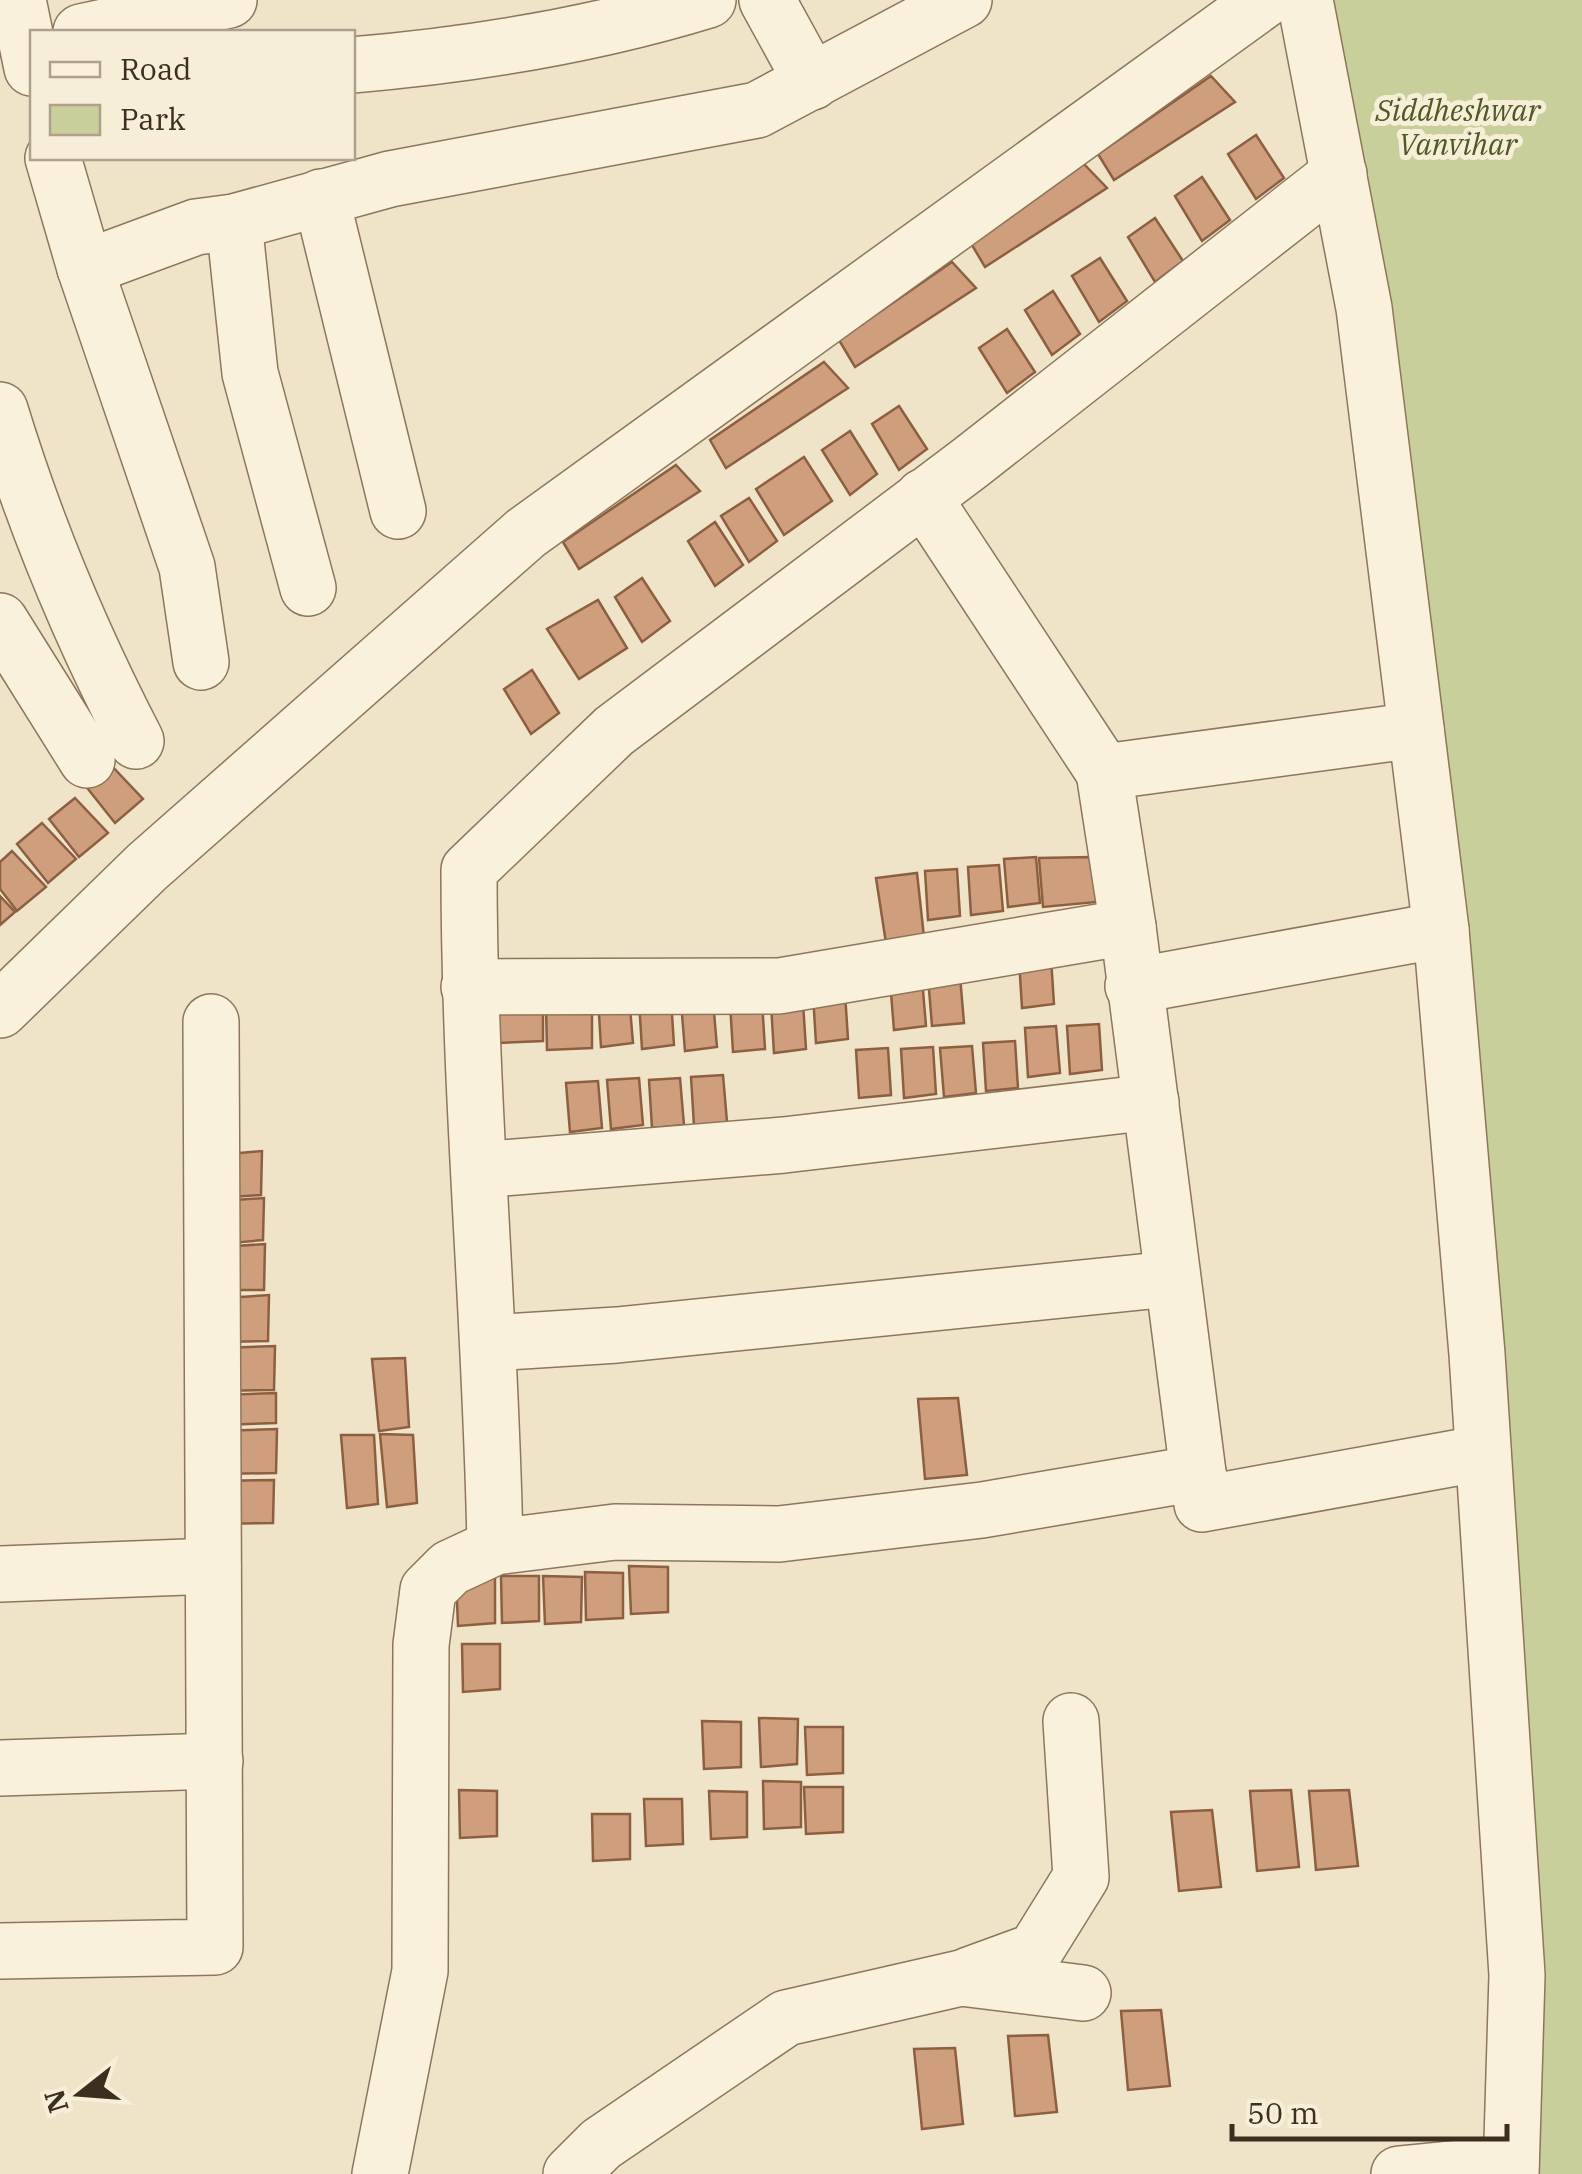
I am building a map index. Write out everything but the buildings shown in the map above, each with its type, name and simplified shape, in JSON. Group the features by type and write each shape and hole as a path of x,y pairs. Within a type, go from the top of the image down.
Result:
{"street":[{"path":"18,0 30,58"},
{"path":"92,30 229,0"},
{"path":"355,66 452,55 659,15 708,0"},
{"path":"766,0 812,82"},
{"path":"86,268 196,227 234,222 390,179 756,110 964,0"},
{"path":"0,1010 147,868 526,533 1264,0"},
{"path":"1306,0 1364,308 1441,930 1484,1453 1516,1975 1511,2169 1399,2174"},
{"path":"54,160 86,268 188,566 201,662"},
{"path":"495,1547 491,1343 478,1238 469,870 614,731 923,498 1339,174"},
{"path":"321,197 398,511"},
{"path":"234,222 250,372 308,588"},
{"path":"0,410 22,482 94,660 111,750 0,622"},
{"path":"923,498 1104,772 1128,928 1170,1279 1202,1504 1484,1453"},
{"path":"1104,772 1416,730"},
{"path":"469,987 779,986 1128,928"},
{"path":"1133,986 1441,930"},
{"path":"0,1951 215,1948 211,1022"},
{"path":"478,1170 784,1146 1151,1102"},
{"path":"491,1343 617,1335 1170,1279"},
{"path":"380,2174 420,1971 420,1645 428,1590 450,1568 495,1547 616,1532 778,1534 982,1510 1198,1474"},
{"path":"0,1574 214,1566"},
{"path":"571,2174 601,2144 786,2018 961,1978 1035,1952 1081,1877 1071,1720"},
{"path":"0,1768 215,1761"},
{"path":"961,1978 1083,1994"}],"green space":[{"name":"Siddheshwar Vanvihar","path":"1305,0 1582,0 1582,2174 1511,2174 1469,1265"}]}
